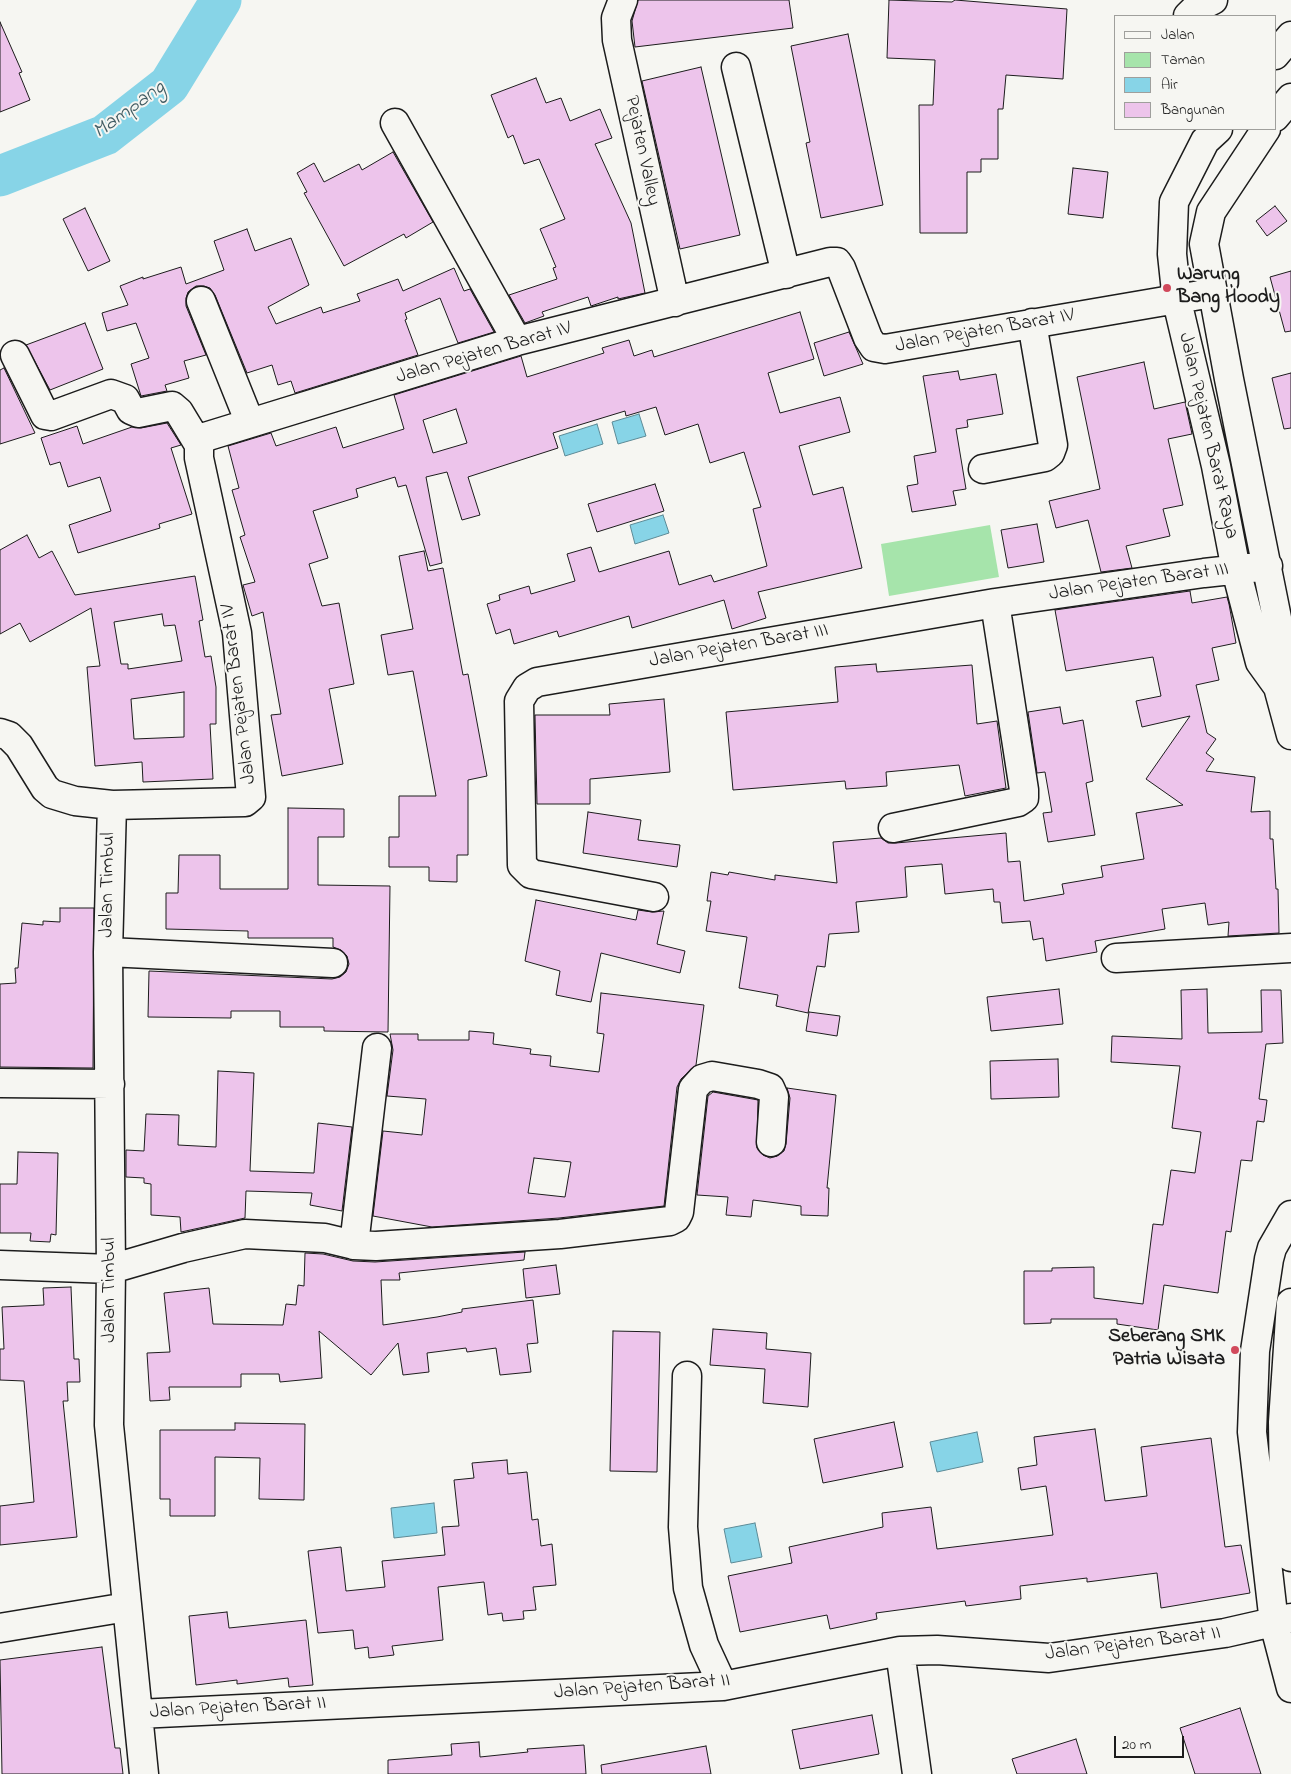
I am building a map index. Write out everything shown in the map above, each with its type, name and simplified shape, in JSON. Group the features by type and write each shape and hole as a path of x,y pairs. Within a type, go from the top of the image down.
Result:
{"street":[{"name":"Pejaten Valley","path":"622,0 616,18 617,40 675,302"},
{"path":"1189,15 1195,9 1213,0"},
{"path":"1276,55 1291,36"},
{"path":"736,67 786,274"},
{"path":"1276,116 1291,98"},
{"path":"395,123 517,341"},
{"name":"Jalan Pejaten Barat Raya","path":"1217,130 1205,141 1174,202 1172,254 1176,301 1216,466 1236,570 1279,660"},
{"name":"Jalan Pejaten Barat Raya","path":"1265,130 1211,212 1204,244 1212,293 1268,566 1279,660 1278,687 1291,735"},
{"name":"Jalan Pejaten Barat IV","path":"112,805 245,802 252,797 237,633 199,458 199,445 205,437 517,341 830,262 837,262 841,268 868,338 874,347 885,349 1032,323 1176,301 1212,293"},
{"path":"201,301 250,423"},
{"path":"983,469 1045,457 1050,453 1053,444 1032,323"},
{"path":"16,356 45,415 51,416 111,394 125,399 131,410 138,413 172,406 179,412 199,445"},
{"name":"Jalan Pejaten Barat III","path":"654,897 531,874 522,865 519,701 527,688 538,682 996,603 1268,566"},
{"path":"893,828 1018,802 1024,798 996,603"},
{"path":"0,733 9,736 19,746 38,780 52,794 75,801 112,805"},
{"name":"Jalan Timbul","path":"112,805 108,952 112,1269 109,1425 144,1774"},
{"path":"1116,958 1291,948"},
{"path":"108,952 333,963"},
{"path":"354,1245 377,1048"},
{"path":"0,1265 112,1269 183,1248 245,1234 324,1238 354,1245 376,1246 560,1234 670,1221 676,1218 693,1089 707,1078 758,1084 770,1088 774,1097 771,1142"},
{"path":"0,1083 110,1084"},
{"path":"1291,1215 1255,1351 1252,1432 1291,1688"},
{"path":"1291,1303 1283,1422 1284,1492 1291,1556"},
{"path":"687,1376 683,1527 688,1588 704,1645 723,1686"},
{"path":"0,1628 127,1607"},
{"name":"Jalan Pejaten Barat II","path":"138,1714 723,1686 900,1651 937,1650 1049,1658 1224,1633 1282,1620"},
{"path":"900,1651 917,1774"}],"green space":[{"path":"990,525 999,577 889,596 881,544"}],"water":[{"path":"639,414 646,436 618,444 612,422"},
{"path":"597,424 603,444 565,456 559,436"},
{"path":"663,515 669,533 635,544 630,525"},
{"path":"977,1432 983,1462 937,1472 930,1442"},
{"path":"434,1503 437,1533 394,1538 391,1508"},
{"path":"755,1523 762,1557 731,1563 724,1529"}],"building":[{"path":"638,0 789,0 793,28 635,47 632,21"},
{"path":"889,0 952,2 955,0 1067,9 1063,79 1006,75 1003,109 998,109 998,159 981,159 981,172 967,172 967,233 920,233 919,105 933,105 935,60 887,58"},
{"path":"0,22 22,72 19,73 30,100 0,112"},
{"path":"848,34 883,205 821,218 806,143 810,142 791,46"},
{"path":"701,67 740,235 680,249 642,81"},
{"path":"536,78 546,103 561,98 570,121 600,109 612,138 595,144 631,223 645,293 618,299 618,297 591,306 588,297 542,312 544,316 525,323 509,295 557,279 553,268 556,267 540,229 565,219 539,159 524,164 513,135 508,138 491,95"},
{"path":"393,152 433,222 406,238 404,234 344,266 304,193 307,192 297,173 314,163 324,182 359,164 362,170"},
{"path":"1073,168 1108,172 1103,218 1068,214"},
{"path":"1275,206 1287,221 1267,236 1256,221"},
{"path":"85,208 110,261 88,271 63,219"},
{"path":"247,229 255,251 291,238 309,285 268,307 276,324 321,307 323,313 360,301 357,294 398,279 403,291 454,268 464,291 470,289 494,332 458,343 440,298 405,313 407,319 405,320 418,355 295,393 291,381 278,385 272,365 247,373 215,295 210,288 196,286 188,292 186,306 206,355 184,361 189,378 165,385 167,391 141,396 131,364 149,358 136,323 107,331 102,313 128,305 120,286 143,277 143,279 181,267 186,284 224,270 214,241"},
{"path":"1291,271 1291,331 1285,332 1270,277"},
{"path":"800,312 814,359 768,373 780,413 840,397 850,432 799,446 813,495 843,487 862,568 758,592 766,618 732,629 724,600 632,628 629,616 559,637 557,631 514,644 510,629 496,634 487,604 500,600 499,595 529,586 531,594 575,581 567,554 591,547 599,572 669,551 679,585 711,575 714,582 767,566 753,509 761,507 744,452 710,463 698,424 665,435 656,407 626,416 625,411 553,433 558,448 468,477 480,515 462,520 447,472 426,477 442,563 430,566 406,485 398,487 395,477 356,489 358,497 313,511 328,558 309,564 322,606 339,603 354,684 329,689 343,764 282,776 271,715 281,714 263,612 252,616 243,585 255,582 240,537 245,535 232,490 239,488 228,446 271,433 276,446 336,427 343,448 404,429 394,395 521,356 527,377 604,353 602,348 629,340 634,356 652,350 654,357","holes":["456,409 467,443 433,453 423,420"]},
{"path":"85,323 103,369 50,390 26,345"},
{"path":"849,332 863,364 824,376 814,343"},
{"path":"1144,362 1154,409 1185,402 1192,434 1168,439 1183,505 1163,509 1170,536 1126,546 1132,568 1101,572 1088,520 1056,528 1049,501 1100,489 1077,377"},
{"path":"4,368 35,433 0,444 0,370"},
{"path":"958,371 960,380 996,374 1003,414 967,420 968,427 956,429 966,489 953,491 956,505 912,512 907,486 918,484 914,456 936,452 923,376"},
{"path":"1291,373 1291,428 1284,429 1272,378"},
{"path":"167,423 181,445 171,448 192,514 159,524 160,528 78,553 69,525 111,511 100,477 68,487 60,462 50,465 41,438 77,426 83,444 132,427 141,428"},
{"path":"655,484 664,511 597,532 588,504"},
{"path":"1037,524 1044,562 1008,568 1001,530"},
{"path":"27,535 39,558 52,551 75,595 195,576 203,620 199,621 205,657 211,656 216,687 216,724 210,724 213,779 143,782 142,762 95,766 87,667 100,666 91,608 30,642 20,623 0,634 0,550","holes":["162,614 164,626 175,625 182,661 128,669 128,664 121,664 114,622","184,692 184,737 134,739 131,699"]},
{"path":"424,551 428,571 443,568 463,675 468,674 487,776 468,780 468,855 457,855 457,882 429,881 429,867 389,867 389,837 399,837 399,796 436,796 413,671 388,675 381,635 413,629 399,556"},
{"path":"1190,591 1192,603 1227,597 1229,604 1236,643 1212,648 1219,680 1196,685 1207,733 1216,739 1206,753 1214,759 1206,771 1255,777 1251,812 1270,811 1270,839 1273,839 1276,889 1278,889 1279,933 1228,936 1229,922 1208,925 1205,903 1162,909 1165,929 1095,941 1097,952 1046,961 1043,938 1033,940 1030,921 1002,923 1000,902 994,902 993,889 945,894 942,864 905,867 907,897 856,902 859,932 829,934 825,967 817,966 808,1013 776,1006 778,995 739,988 747,937 706,931 711,901 707,901 711,872 728,875 729,872 775,880 775,875 837,883 833,842 881,838 888,843 896,843 1006,833 1008,862 1020,861 1024,901 1064,894 1062,884 1103,877 1101,866 1144,859 1136,813 1183,805 1146,779 1190,716 1142,727 1136,701 1161,696 1153,657 1066,671 1055,610"},
{"path":"876,664 877,672 972,665 977,724 997,721 1006,788 965,796 959,765 886,772 887,786 846,789 845,781 733,790 726,712 838,702 835,667"},
{"path":"664,699 670,772 590,779 590,804 537,804 535,715 610,715 609,704"},
{"path":"1060,707 1063,724 1083,720 1093,781 1086,783 1095,835 1048,842 1043,813 1052,812 1045,772 1037,773 1028,712"},
{"path":"288,808 344,809 344,837 318,837 318,885 390,886 388,1032 324,1031 324,1027 280,1027 280,1011 231,1011 231,1018 148,1017 149,971 332,979 340,977 346,972 349,964 347,956 341,950 333,947 333,938 248,938 248,931 166,929 166,893 178,893 179,855 220,855 220,889 288,889"},
{"path":"588,812 641,820 638,840 680,845 677,867 583,853"},
{"path":"536,900 636,920 638,910 664,911 657,944 685,951 680,973 601,953 591,1002 556,995 560,971 525,961"},
{"path":"60,908 94,908 93,1068 0,1067 0,984 16,983 15,968 18,968 22,923 43,925 43,921 60,922"},
{"path":"1059,989 1063,1024 991,1031 987,997"},
{"path":"1207,989 1208,1033 1262,1032 1261,990 1281,990 1283,1043 1266,1044 1259,1099 1267,1100 1264,1122 1257,1121 1252,1161 1241,1160 1231,1232 1226,1231 1218,1293 1164,1285 1158,1330 1117,1324 1117,1319 1051,1319 1051,1323 1024,1324 1024,1271 1052,1271 1052,1268 1094,1267 1094,1298 1143,1304 1153,1224 1163,1225 1171,1170 1195,1173 1201,1132 1172,1128 1180,1066 1111,1062 1112,1036 1182,1039 1181,990"},
{"path":"601,993 704,1005 696,1065 681,1079 677,1087 664,1206 559,1218 432,1227 373,1216 383,1131 422,1135 426,1099 387,1096 393,1050 390,1034 418,1034 418,1040 469,1040 469,1031 494,1033 493,1044 531,1049 530,1054 551,1056 550,1066 599,1072 604,1034 597,1033","holes":["534,1158 571,1162 565,1197 528,1193"]},
{"path":"809,1012 840,1016 837,1036 806,1031"},
{"path":"1058,1059 1059,1097 991,1099 990,1061"},
{"path":"218,1071 254,1073 250,1171 314,1173 318,1123 352,1127 342,1211 310,1205 312,1193 246,1191 245,1218 181,1232 180,1217 151,1215 151,1184 144,1183 144,1178 126,1177 126,1150 144,1151 146,1114 179,1115 178,1145 216,1147"},
{"path":"787,1088 836,1095 827,1188 829,1188 828,1216 801,1215 801,1206 753,1200 751,1217 726,1215 728,1197 697,1195 708,1096 713,1092 758,1100 757,1148 763,1155 770,1158 784,1151 786,1144 790,1098"},
{"path":"18,1152 58,1153 56,1235 51,1234 50,1242 30,1241 31,1233 0,1233 0,1184 17,1184"},
{"path":"525,1252 524,1260 399,1273 400,1280 381,1280 383,1325 462,1312 462,1309 533,1300 538,1343 527,1344 531,1372 500,1375 496,1348 467,1352 466,1348 427,1353 429,1372 403,1375 398,1343 371,1375 319,1331 322,1378 280,1382 279,1374 241,1374 241,1387 169,1387 170,1400 150,1401 147,1353 170,1352 164,1293 209,1288 213,1324 283,1325 286,1304 296,1305 298,1285 304,1286 305,1253 323,1254 353,1261 375,1262"},
{"path":"556,1265 560,1294 526,1298 523,1269"},
{"path":"71,1287 74,1359 79,1359 80,1382 67,1382 68,1401 63,1401 77,1537 0,1545 0,1506 34,1502 24,1381 0,1380 0,1349 4,1349 2,1307 44,1305 43,1288"},
{"path":"713,1329 767,1333 766,1349 811,1353 808,1407 763,1403 765,1369 710,1365"},
{"path":"613,1331 660,1332 657,1472 610,1471"},
{"path":"894,1422 903,1467 823,1483 814,1439"},
{"path":"235,1423 305,1424 304,1500 259,1499 260,1458 215,1457 215,1516 170,1516 170,1499 160,1499 160,1430 235,1430"},
{"path":"1095,1429 1105,1501 1147,1496 1141,1447 1211,1438 1225,1547 1241,1545 1250,1593 1161,1608 1157,1573 1087,1582 1087,1578 1020,1586 1021,1599 966,1606 965,1601 876,1613 877,1619 830,1629 827,1615 740,1632 728,1576 792,1563 789,1547 883,1527 882,1513 931,1507 937,1549 1053,1535 1046,1486 1021,1490 1018,1468 1037,1465 1034,1437"},
{"path":"507,1460 508,1474 527,1472 532,1520 538,1519 541,1546 552,1544 556,1585 533,1587 536,1610 523,1611 524,1619 503,1621 502,1613 488,1615 484,1582 438,1587 443,1640 392,1646 394,1655 369,1658 368,1647 355,1649 353,1630 318,1633 308,1551 341,1547 346,1591 385,1587 382,1561 445,1555 442,1527 459,1526 454,1480 474,1478 472,1463"},
{"path":"227,1612 229,1628 306,1620 313,1685 289,1687 288,1678 237,1684 237,1680 196,1685 189,1616"},
{"path":"102,1647 115,1748 120,1748 123,1774 2,1774 0,1660"},
{"path":"1240,1708 1261,1774 1195,1774 1180,1728"},
{"path":"872,1715 879,1754 800,1769 792,1730"},
{"path":"1076,1739 1087,1774 1017,1774 1012,1759"},
{"path":"479,1742 480,1757 528,1752 527,1749 584,1745 586,1774 388,1774 388,1760 452,1755 451,1744"},
{"path":"706,1746 711,1774 602,1774 601,1765"}],"waterway":[{"name":"Mampang","path":"0,176 105,135 169,85 221,0"}],"place":[{"name":"Warung Bang Hoody","path":"1167,288"},
{"name":"Seberang SMK Patria Wisata","path":"1235,1350"}]}
